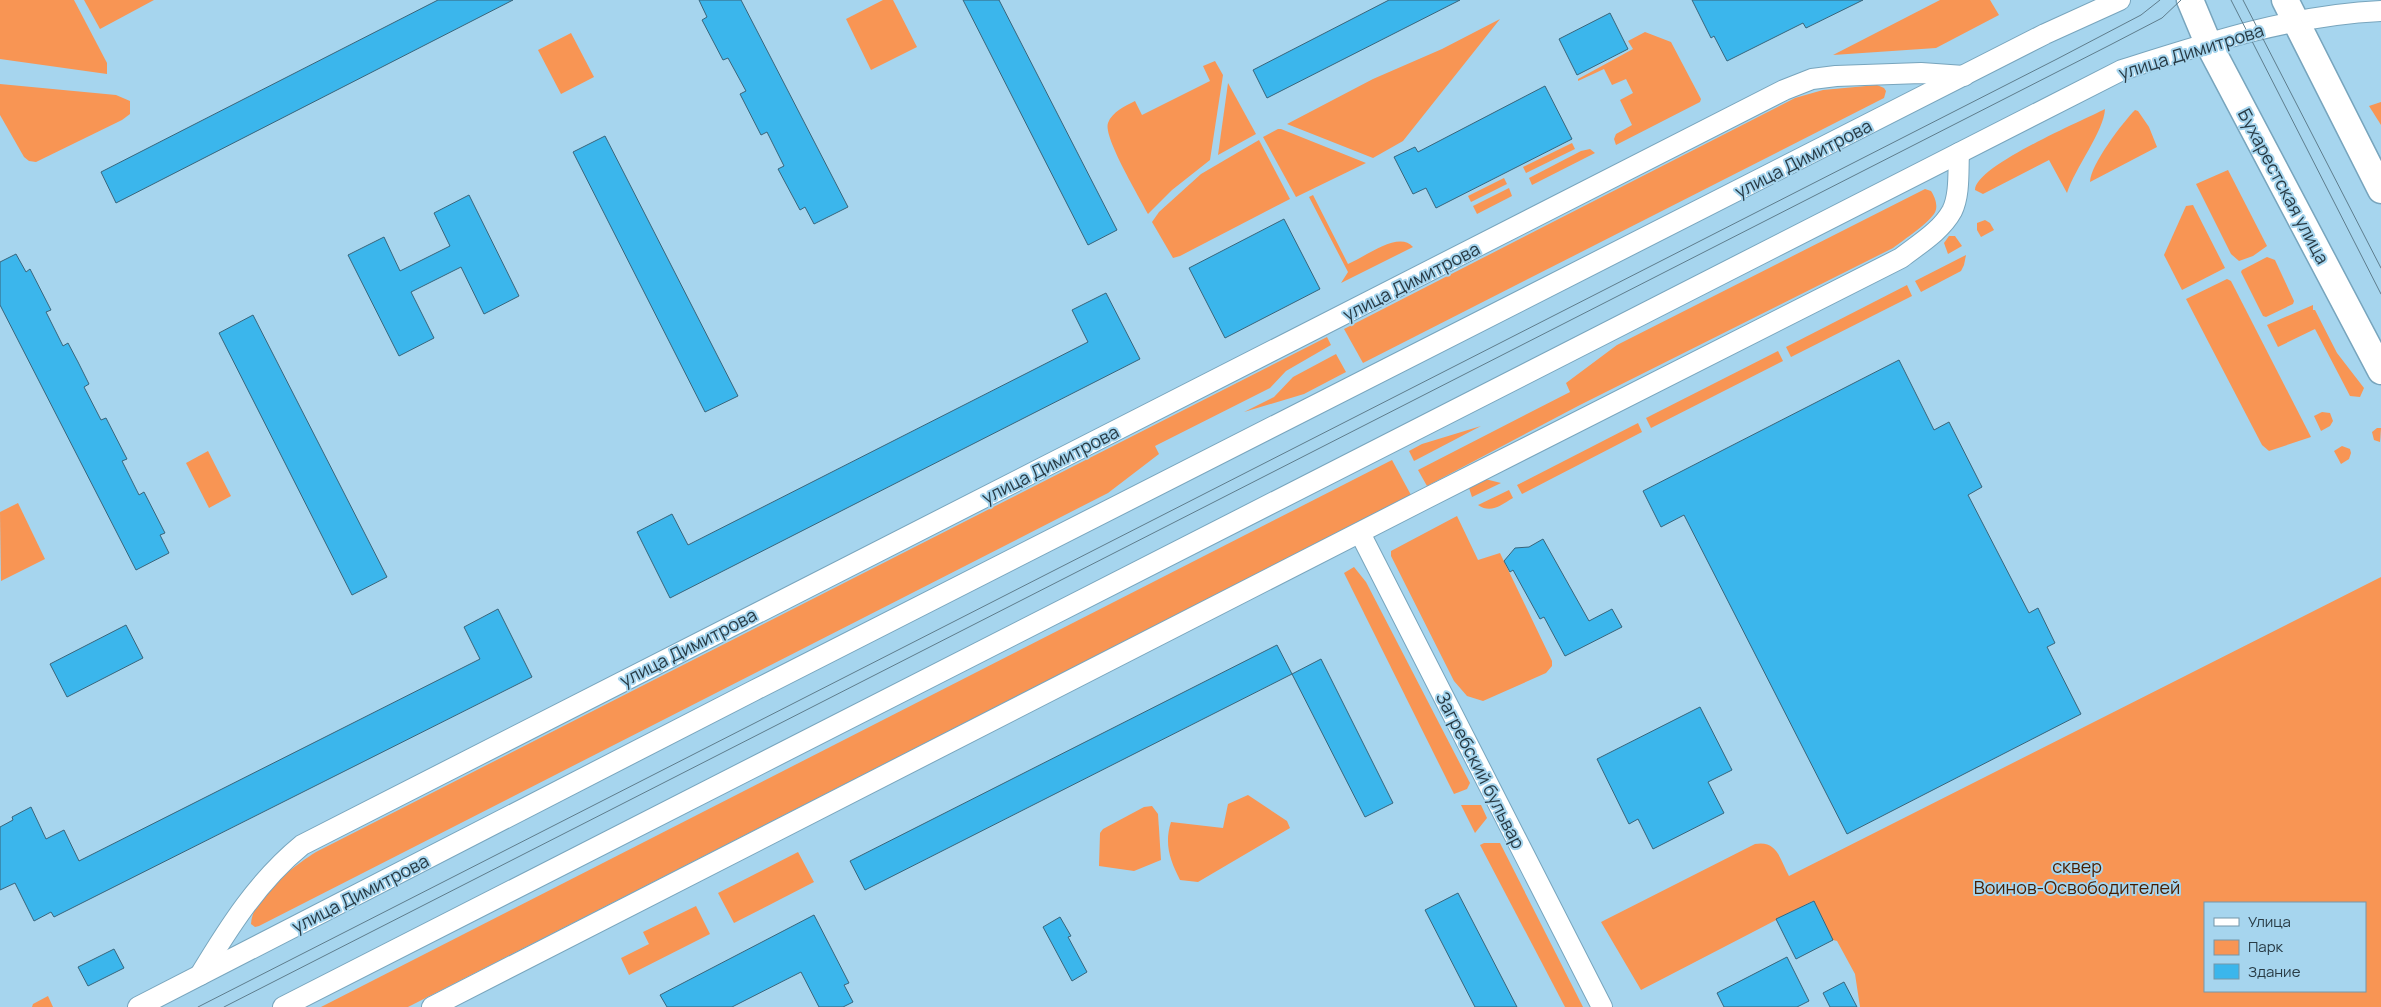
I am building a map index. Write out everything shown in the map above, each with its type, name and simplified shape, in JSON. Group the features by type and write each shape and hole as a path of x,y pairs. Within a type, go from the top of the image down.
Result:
{"main road":[{"name":"Бухарестская улица","path":"2190,0 2208,43 2381,371"},
{"path":"2290,10 2381,190"}],"street":[{"name":"улица Димитрова","path":"138,1007 779,678 2045,34 2120,0"},
{"name":"улица Димитрова","path":"283,1007 2122,70 2208,43 2290,10 2381,11"},
{"name":"улица Димитрова","path":"199,976 237,915 277,865 302,845 685,649 1358,309 1784,90 1812,79 1836,76 1921,73 1964,76"},
{"path":"432,1007 1902,258 1939,228 1953,210 1957,191 1959,153"},
{"name":"Загребский бульвар","path":"1360,533 1602,1007"}],"green space":[{"path":"0,0 74,0 107,63 107,74 0,59"},
{"path":"84,0 154,0 100,29"},
{"path":"883,0 893,0 917,47 871,70 846,19"},
{"path":"1940,0 1990,0 1999,15 1936,48 1833,55"},
{"path":"1500,19 1403,141 1373,158 1287,124 1373,79 1442,49"},
{"path":"1645,32 1671,42 1701,99 1700,102 1616,145 1614,139 1616,134 1632,125 1620,100 1633,93 1626,79 1612,85 1604,69 1578,81 1578,79 1633,49 1628,41"},
{"path":"571,33 594,77 561,94 538,50"},
{"path":"1215,61 1223,75 1210,160 1172,190 1148,214 1116,154 1108,130 1108,123 1123,107 1135,101 1142,115 1210,81 1203,66"},
{"path":"1228,83 1256,134 1218,155"},
{"path":"0,84 116,95 130,101 130,114 122,120 36,162 29,161 24,157 0,115"},
{"path":"1877,85 1886,91 1884,98 1363,363 1344,329 1795,98 1823,90"},
{"path":"2381,102 2381,125 2369,106"},
{"path":"2105,109 2100,128 2067,193 2049,160 1983,194 1975,190 1980,180 2010,157"},
{"path":"2135,110 2138,111 2149,127 2157,147 2090,182 2095,165 2101,155"},
{"path":"1278,129 1366,163 1296,197 1263,137"},
{"path":"1259,140 1290,199 1173,258 1152,222 1159,212 1201,174"},
{"path":"1572,143 1575,149 1526,173 1523,167"},
{"path":"1590,149 1595,153 1532,185 1529,178 1581,151"},
{"path":"2228,170 2267,246 2253,256 2239,261 2231,254 2196,184"},
{"path":"1504,178 1507,184 1471,202 1468,196"},
{"path":"1509,188 1512,196 1477,214 1473,206"},
{"path":"1925,189 1931,191 1935,199 1936,208 1934,214 1921,227 1893,248 1578,406 1427,486 1418,470 1570,392 1566,383 1617,345"},
{"path":"1313,195 1348,264 1391,243 1407,243 1413,247 1341,283 1348,272 1309,197"},
{"path":"2193,205 2225,268 2182,290 2164,255 2186,206"},
{"path":"1985,220 1990,223 1994,230 1981,237 1977,230 1977,223"},
{"path":"1949,236 1955,236 1962,246 1948,254 1944,243"},
{"path":"1966,255 1961,271 1921,292 1915,281"},
{"path":"2267,257 2275,260 2294,301 2293,304 2266,317 2263,316 2241,272"},
{"path":"2227,279 2231,281 2311,437 2269,451 2262,445 2186,299"},
{"path":"1907,285 1912,296 1791,357 1786,347"},
{"path":"2313,305 2313,310 2315,310 2337,353 2364,388 2360,397 2350,396 2315,329 2278,347 2267,325"},
{"path":"1327,337 1331,345 1286,371 1270,388 1155,446 1159,454 1108,493 259,926 255,927 251,924 253,913 266,893 286,874 316,852"},
{"path":"1778,351 1783,361 1651,428 1646,418"},
{"path":"1336,354 1346,372 1304,394 1244,412 1274,397 1293,377"},
{"path":"2322,412 2330,413 2333,421 2330,426 2321,431 2314,416"},
{"path":"1638,423 1642,432 1522,494 1517,485"},
{"path":"1481,426 1414,461 1409,451 1422,444"},
{"path":"2377,428 2381,428 2380,442 2374,440 2372,432"},
{"path":"2342,446 2350,449 2351,453 2349,459 2341,464 2334,451"},
{"path":"208,451 231,496 209,508 186,463"},
{"path":"1392,460 1411,495 408,1007 321,1007"},
{"path":"1481,478 1501,483 1472,497 1469,488"},
{"path":"1509,490 1513,498 1500,506 1487,509 1478,505"},
{"path":"18,503 45,559 1,581 0,512"},
{"path":"1457,516 1478,560 1500,553 1552,661 1552,666 1546,673 1483,701 1467,696 1454,681 1391,556 1391,551"},
{"path":"1354,567 1366,582 1470,783 1467,789 1454,794 1344,573"},
{"name":"сквер Воинов-Освободителей","path":"2381,577 2381,1007 1860,1007 1855,974 1837,941 1833,940 1813,901 1641,990 1601,922 1755,844 1769,845 1777,852 1789,876"},
{"path":"1248,795 1287,821 1290,828 1198,882 1180,880 1169,852 1168,838 1171,822 1223,828 1228,804"},
{"path":"1461,805 1481,805 1487,818 1475,833"},
{"path":"1152,806 1158,814 1161,860 1134,871 1099,866 1100,833 1103,829 1144,807"},
{"path":"1484,843 1500,843 1583,1007 1565,1007 1480,845"},
{"path":"798,852 814,882 734,923 718,893"},
{"path":"696,906 710,934 629,975 621,958 649,944 643,932"},
{"path":"48,996 53,1007 32,1007 33,1004"}],"building":[{"path":"438,0 513,0 116,203 101,172"},
{"path":"699,0 741,0 848,207 814,224 805,207 800,210 778,169 784,166 767,132 761,135 740,94 746,91 728,58 723,60 702,20 707,17"},
{"path":"963,0 999,0 1117,230 1088,245"},
{"path":"1389,0 1460,0 1267,98 1253,70"},
{"path":"1692,0 1863,0 1806,28 1803,23 1727,61 1714,36 1711,38"},
{"path":"1610,13 1628,49 1577,75 1559,39"},
{"path":"1545,86 1572,139 1436,208 1426,188 1413,194 1394,157 1415,147 1418,152"},
{"path":"605,136 738,396 705,412 573,152"},
{"path":"469,195 519,296 484,314 461,267 411,292 434,338 399,356 348,255 384,237 400,271 450,246 434,213"},
{"path":"1284,219 1320,289 1225,338 1189,268"},
{"path":"16,254 26,272 30,269 51,310 46,312 63,346 68,343 89,384 84,387 101,420 106,418 127,459 122,461 139,495 144,492 165,533 160,535 169,553 136,570 0,305 0,262"},
{"path":"1106,293 1140,359 670,598 637,532 672,514 688,545 1037,368 1088,342 1072,310"},
{"path":"253,315 387,577 352,595 219,333"},
{"path":"1899,360 1934,430 1949,422 1982,487 1968,495 2029,613 2038,608 2055,643 2047,647 2081,714 1847,834 1684,515 1661,527 1643,491"},
{"path":"1543,539 1589,621 1612,609 1622,627 1565,656 1544,617 1540,619 1513,570 1510,572 1504,561 1515,548 1529,547"},
{"path":"498,609 532,677 54,917 51,912 34,921 15,883 0,890 0,827 13,820 12,817 31,807 46,839 64,830 79,861 480,659 464,627"},
{"path":"126,625 143,658 67,697 50,664"},
{"path":"1277,645 1292,674 865,890 850,861"},
{"path":"1321,659 1393,803 1365,817 1292,674"},
{"path":"1700,707 1732,770 1708,782 1724,813 1653,849 1638,819 1629,824 1597,759"},
{"path":"1458,893 1517,1007 1475,1007 1425,910"},
{"path":"1814,901 1833,940 1796,959 1776,919"},
{"path":"814,915 849,983 844,985 853,1002 843,1007 819,1007 801,972 732,1007 667,1007 660,995"},
{"path":"1060,917 1071,936 1068,937 1087,972 1072,981 1043,927"},
{"path":"114,949 124,968 88,986 78,967"},
{"path":"1787,957 1809,1001 1797,1007 1724,1007 1717,993"},
{"path":"1844,982 1857,1007 1830,1007 1823,993"}],"tram line":[{"path":"198,1007 2057,59 2141,15 2160,0"},
{"path":"224,1007 2110,45 2162,18 2181,0"},
{"path":"2231,0 2381,294"},
{"path":"2243,0 2381,268"}]}
